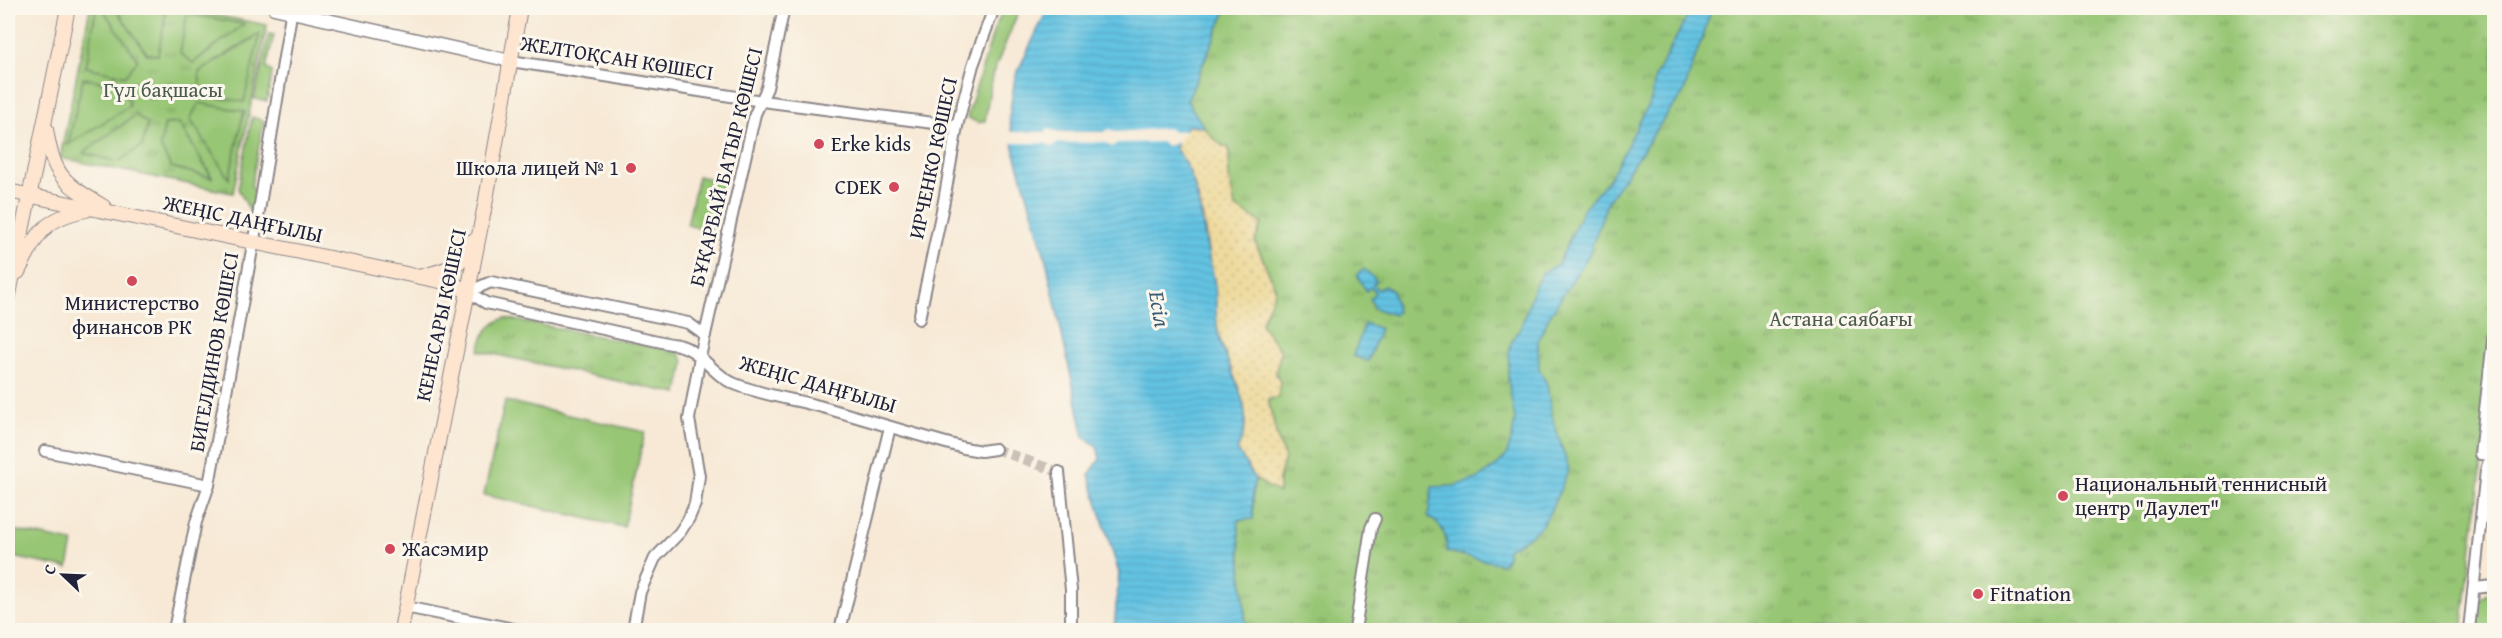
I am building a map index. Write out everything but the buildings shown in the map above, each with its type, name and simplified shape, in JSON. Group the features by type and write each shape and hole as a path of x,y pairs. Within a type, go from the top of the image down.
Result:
{"main road":[{"path":"9,293 68,8"},
{"name":"КЕНЕСАРЫ КӨШЕСІ","path":"401,630 468,292 520,8"},
{"path":"44,118 50,156 57,170 69,184 113,213"},
{"name":"ЖЕҢІС ДАҢҒЫЛЫ","path":"8,191 454,284 468,292"},
{"path":"418,277 455,267 468,254 484,205"},
{"path":"9,293 34,240 54,220 66,214 93,209"},
{"path":"8,259 9,293"}],"street":[{"name":"ЖЕЛТОҚСАН КӨШЕСІ","path":"274,8 292,10 511,61 762,101 957,126"},
{"name":"БҰҚАРБАЙ БАТЫР КӨШЕСІ","path":"633,630 640,592 655,558 680,532 695,504 699,476 688,419 755,114 767,88 784,8"},
{"name":"ИРЧЕНКО КӨШЕСІ","path":"919,319 957,126 973,65 994,8"},
{"name":"БИГЕЛДИНОВ КӨШЕСІ","path":"174,630 196,522 209,485 254,243 292,10"},
{"path":"468,292 491,282 688,323 705,335"},
{"name":"ЖЕҢІС ДАҢҒЫЛЫ","path":"468,292 486,303 684,345 719,375 734,384 964,448 981,451 995,449"},
{"path":"2469,630 2487,470 2493,456 2480,454 2494,331"},
{"path":"840,630 890,427"},
{"path":"45,451 209,485"},
{"path":"1059,472 1071,590 1071,630"},
{"path":"1355,630 1371,528 1375,519"},
{"path":"2474,588 2494,586"},
{"path":"405,607 519,630"}],"green space":[{"name":"Гүл бақшасы","path":"90,8 96,8 86,67 125,76 138,60 102,8 115,8 147,54 158,55 166,13 142,8 179,8 267,25 233,193 60,158","holes":["187,14 243,24 193,63 180,53","260,33 244,102 201,94 199,72","83,78 124,86 130,106 68,145","199,103 244,111 229,179 190,119","136,115 148,124 142,146 118,162 83,153","179,123 212,178 171,167 160,146 165,124"]},
{"path":"96,8 102,8 139,60 125,76 86,67"},
{"path":"115,8 142,8 166,12 158,55 147,54"},
{"path":"1004,8 1020,8 992,76 985,121 978,123 967,117 994,30"},
{"name":"Астана саябағы","path":"1227,8 2494,8 2494,362 2462,630 1246,630 1238,520 1253,518 1255,479 1279,493 1279,479 1285,458 1268,399 1278,398 1280,382 1276,372 1281,351 1261,324 1276,289 1255,241 1262,223 1235,207 1229,178 1229,148 1210,135 1187,101"},
{"path":"187,13 244,24 193,63 180,53"},
{"path":"261,33 244,103 201,94 199,72"},
{"path":"269,34 274,35 266,68 272,72 267,101 254,99"},
{"path":"83,78 124,86 130,106 68,146"},
{"path":"199,103 244,111 229,179 190,119"},
{"path":"136,115 148,124 142,146 118,162 82,153"},
{"path":"252,117 264,121 251,186 256,192 252,215 238,189"},
{"path":"179,123 212,178 171,167 160,146 165,124"},
{"path":"698,176 723,182 711,231 687,225"},
{"path":"505,318 679,352 684,362 678,394 479,351 487,330"},
{"path":"505,401 645,432 624,527 484,495"},
{"path":"8,529 73,542 68,568 8,556"},
{"path":"2487,594 2494,594 2494,630 2475,630 2480,600"}],"sand":[{"path":"1188,126 1204,127 1222,146 1229,148 1229,178 1262,223 1255,241 1276,290 1261,324 1281,351 1276,372 1280,382 1278,398 1269,399 1278,440 1285,458 1279,479 1279,494 1255,479 1237,449 1243,434 1244,405 1218,332 1202,211 1186,167 1174,148 1178,135"}],"water":[{"name":"Есіл","path":"1048,8 1227,8 1187,101 1204,127 1188,126 1178,135 1175,148 1188,169 1196,192 1215,286 1218,332 1244,405 1243,434 1237,449 1255,479 1253,519 1238,520 1246,630 1114,630 1119,573 1089,475 1100,459 1097,446 1084,437 1046,260 1015,153 1009,117 1015,77"},
{"path":"1692,8 1712,8 1683,94 1607,203 1589,255 1550,315 1538,341 1539,369 1547,384 1551,414 1569,469 1553,507 1541,526 1521,542 1507,549 1507,559 1501,564 1447,552 1443,531 1428,517 1432,487 1454,486 1477,479 1506,456 1515,419 1508,380 1511,343 1521,327 1534,288 1542,273 1558,264 1584,208 1610,178 1652,98 1655,77"},
{"path":"1364,269 1377,281 1373,284 1378,290 1384,286 1392,290 1397,311 1394,315 1374,308 1370,298 1375,293 1371,287 1366,291 1357,275"},
{"path":"1365,323 1380,329 1368,361 1353,356"}],"pier":[{"path":"1168,128 1174,131 1188,130 1181,136 1179,142 1167,146 1161,142 1117,143 1112,147 1104,142 1058,143 1052,147 1045,143 1011,143 1009,132 1045,132 1049,129 1058,132 1103,132 1110,129 1116,132"}],"tunnel":[{"path":"995,449 1059,472"}],"place":[{"name":"Erke kids","path":"819,144"},
{"name":"Школа лицей № 1","path":"631,168"},
{"name":"CDEK","path":"894,187"},
{"name":"Министерство финансов РК","path":"132,281"},
{"name":"Национальный теннисный центр \"Даулет\"","path":"2063,496"},
{"name":"Жасэмир","path":"390,549"},
{"name":"Fitnation","path":"1978,594"}]}
